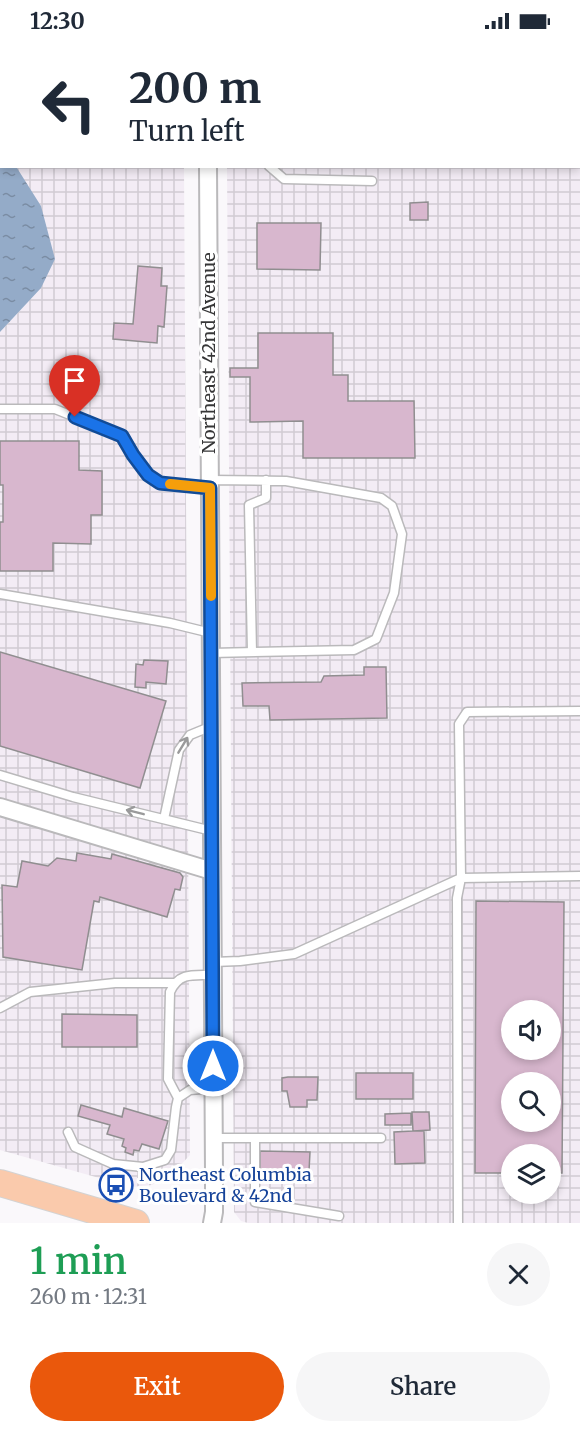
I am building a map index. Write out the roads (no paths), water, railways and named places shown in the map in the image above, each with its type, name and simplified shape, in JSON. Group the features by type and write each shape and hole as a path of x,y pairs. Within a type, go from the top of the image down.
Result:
{"main road":[{"path":"0,1183 126,1222"}],"street":[{"name":"Northeast 42nd Avenue","path":"208,168 214,1138 212,1223"},
{"path":"0,807 212,871"}],"lane":[{"path":"271,168 284,179 372,181"},
{"path":"0,409 55,409 122,436 148,475 160,483 286,481 381,498 392,506 402,534 394,593 376,639 354,650 211,653"},
{"path":"252,652 249,504 266,498 266,480"},
{"path":"0,594 159,621 211,633"},
{"path":"458,1223 457,898 461,878 459,724 467,712 580,711"},
{"path":"164,819 179,750 190,735 197,730 212,726"},
{"path":"0,775 73,797 212,831"},
{"path":"68,1132 75,1147 113,1164 143,1167 165,1160 171,1150 178,1098 168,1079 170,992 174,983 183,976 240,961 294,954 461,878 580,876"},
{"path":"0,1008 30,992 116,984 174,983"},
{"path":"178,1098 190,1090 213,1088"},
{"path":"214,1138 381,1138"},
{"path":"255,1138 255,1202 339,1216"}],"water":[{"path":"0,168 17,168 41,206 55,259 41,288 0,332"}],"place":[{"name":"Northeast Columbia Boulevard & 42nd","path":"116,1185"}]}
